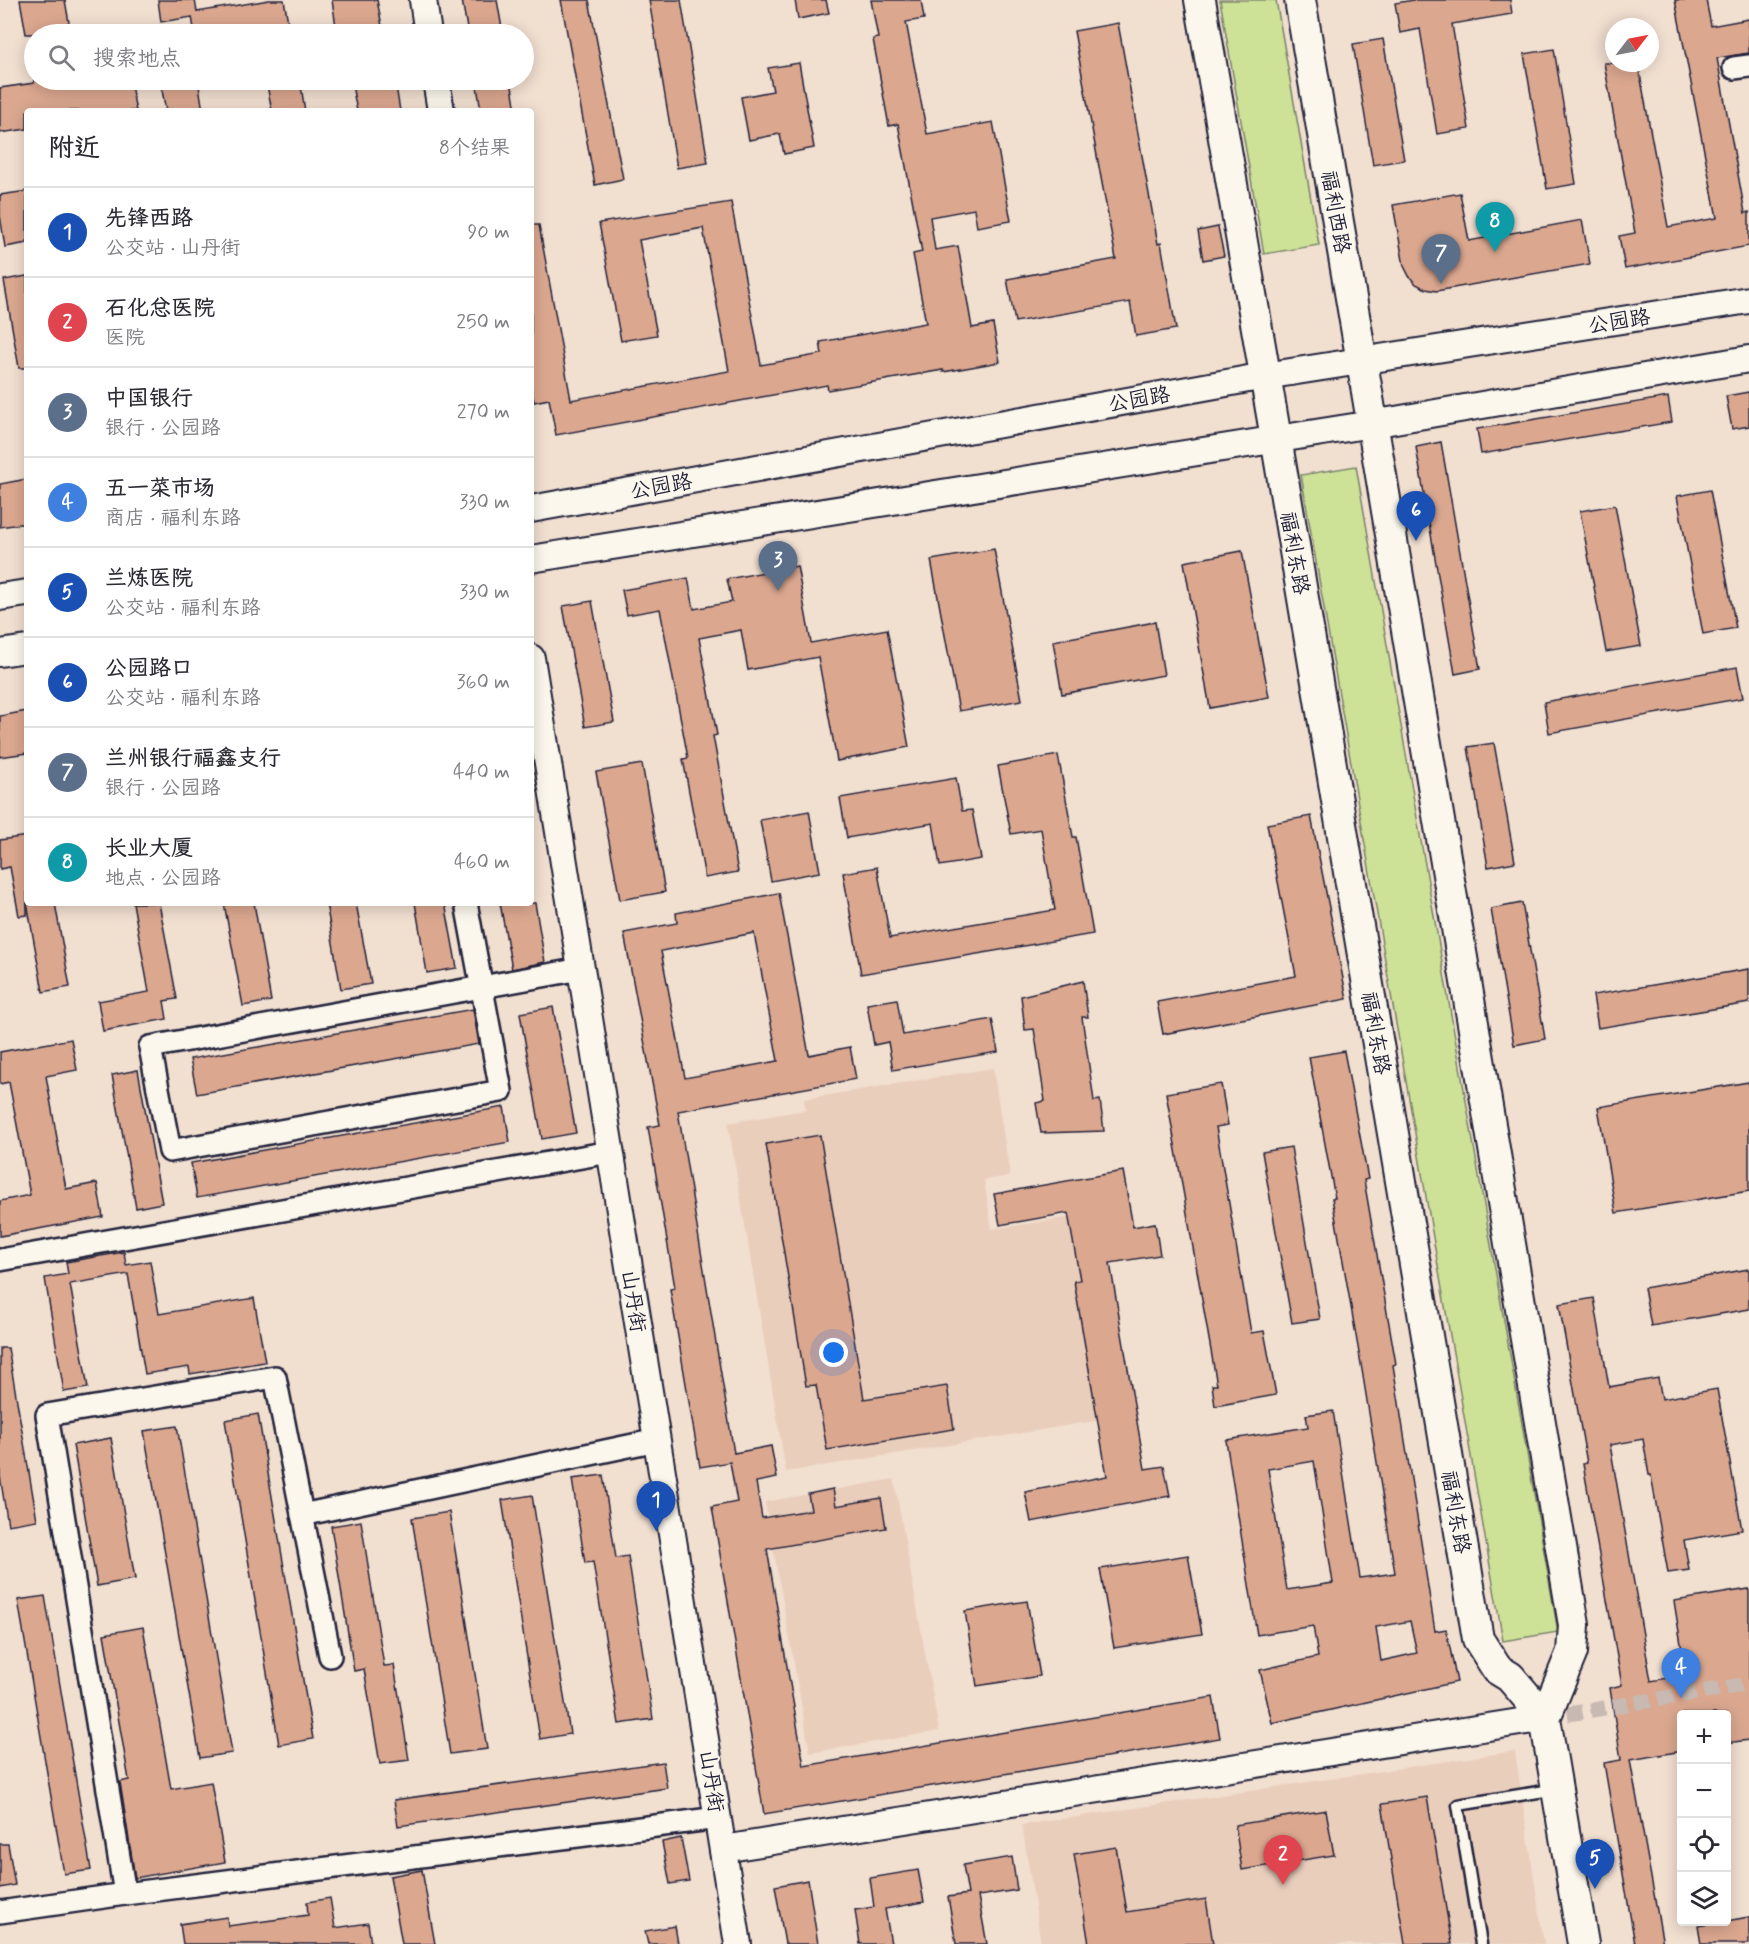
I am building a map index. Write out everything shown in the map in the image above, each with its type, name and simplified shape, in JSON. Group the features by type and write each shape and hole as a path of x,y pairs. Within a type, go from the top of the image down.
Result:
{"main road":[{"path":"1200,0 1265,376"},
{"name":"福利西路","path":"1300,0 1372,424"},
{"name":"福利东路","path":"1265,376 1478,1639 1497,1669 1510,1677 1545,1718"},
{"path":"1372,424 1574,1625 1572,1652 1545,1718 1583,1944"},
{"path":"1510,1677 1524,1680 1539,1679 1564,1664 1572,1652"}],"street":[{"path":"423,0 427,24"},
{"path":"438,90 441,108"},
{"name":"公园路","path":"534,508 1265,376 1749,300"},
{"path":"534,559 1372,424 1749,359"},
{"path":"0,597 24,593"},
{"path":"0,653 24,649"},
{"name":"山丹街","path":"534,677 738,1944"},
{"path":"467,906 482,987 501,1091 170,1151 150,1047 482,987 581,969"},
{"path":"0,1260 610,1152"},
{"path":"126,1894 47,1416 275,1377 330,1656"},
{"path":"302,1515 657,1440"},
{"path":"723,1849 1545,1718"},
{"path":"0,1912 718,1818"}],"lane":[{"path":"1481,1944 1458,1805 1557,1789"}],"shaded area":[{"path":"993,1068 1010,1176 984,1180 992,1229 1091,1214 1125,1416 786,1472 728,1123 806,1110 804,1099"},
{"path":"894,1479 939,1731 810,1753 765,1502"},
{"path":"1515,1751 1544,1944 1041,1944 1022,1825"}],"green space":[{"path":"1220,0 1276,0 1319,245 1264,254"},
{"path":"1356,466 1558,1632 1503,1641 1301,475"}],"building":[{"path":"20,0 65,0 69,24 24,24"},
{"path":"158,0 195,0 197,12 269,0 284,0 288,24 193,24 192,17 161,22"},
{"path":"332,0 377,0 382,24 336,24"},
{"path":"462,0 497,0 501,24 466,24"},
{"path":"561,0 589,0 623,179 595,185"},
{"path":"649,0 681,0 708,163 677,168"},
{"path":"795,0 826,0 829,13 798,19"},
{"path":"871,0 921,0 924,19 906,22 927,134 993,122 1011,221 977,227 974,209 930,217 935,250 958,246 972,328 993,324 1000,362 828,390 827,385 556,435 549,399 534,402 534,225 539,225 571,400 729,371 703,228 639,240 657,335 621,341 599,223 731,202 761,365 822,354 820,342 926,323 913,254 922,252 898,124 889,126 873,39 878,38"},
{"path":"1414,0 1510,0 1512,14 1452,24 1469,129 1437,134 1420,29 1400,33 1395,3"},
{"path":"1675,0 1706,0 1711,26 1749,19 1749,53 1717,58 1745,213 1749,212 1749,246 1625,269 1619,236 1635,233 1606,72 1640,72 1668,227 1717,218"},
{"path":"1118,23 1158,244 1161,243 1176,329 1136,336 1130,302 1015,322 1007,279 1116,259 1074,31"},
{"path":"1383,39 1404,160 1373,165 1353,44"},
{"path":"1554,49 1576,184 1547,189 1524,54"},
{"path":"799,63 814,148 784,154 780,134 749,140 741,97 773,91 768,68"},
{"path":"24,84 24,90 132,90 135,108 24,108 24,129 0,133 0,88"},
{"path":"162,90 200,90 203,108 165,108"},
{"path":"268,90 302,90 305,108 271,108"},
{"path":"353,90 397,90 400,108 356,108"},
{"path":"478,90 513,90 516,108 481,108"},
{"path":"24,191 24,244 5,247 0,215 0,195"},
{"path":"1460,193 1469,241 1582,220 1590,264 1436,291 1416,284 1404,266 1393,205"},
{"path":"1218,227 1224,256 1203,260 1198,231"},
{"path":"24,277 24,368 19,368 4,280"},
{"path":"1749,392 1749,426 1732,429 1726,396"},
{"path":"1668,397 1672,422 1481,454 1477,429"},
{"path":"1441,442 1480,669 1455,674 1416,447"},
{"path":"24,480 24,523 0,527 0,484"},
{"path":"1710,490 1736,628 1703,634 1677,496"},
{"path":"1615,505 1641,646 1606,652 1580,511"},
{"path":"994,549 1022,700 959,711 931,560"},
{"path":"1242,551 1269,697 1210,708 1184,562"},
{"path":"797,566 811,643 887,629 909,747 837,761 818,657 748,670 741,630 699,638 717,735 713,736 738,872 705,878 683,759 688,758 660,609 627,615 622,590 688,578 694,609 732,602 727,579"},
{"path":"592,601 614,722 585,727 563,606"},
{"path":"1155,622 1164,675 1062,694 1053,641"},
{"path":"1737,667 1743,698 1549,733 1544,702"},
{"path":"24,712 24,753 0,757 0,716"},
{"path":"1494,743 1515,862 1488,867 1468,747"},
{"path":"1058,755 1073,837 1076,837 1093,934 861,974 843,873 877,867 890,938 1055,910 1041,829 1011,834 998,766"},
{"path":"642,764 665,892 620,900 596,772"},
{"path":"956,778 962,811 972,810 981,859 940,866 933,823 847,838 840,798"},
{"path":"809,811 820,872 771,881 760,820"},
{"path":"1311,816 1347,999 1163,1034 1157,1002 1296,976 1267,824"},
{"path":"24,836 24,906 27,906 27,915 19,916 10,867 0,869 0,840"},
{"path":"779,893 809,1055 850,1047 856,1079 678,1111 734,1453 771,1446 777,1478 756,1482 762,1518 811,1510 808,1494 833,1489 836,1506 881,1498 886,1528 767,1549 804,1766 1213,1697 1220,1738 764,1814 712,1507 737,1502 730,1462 700,1467 670,1289 675,1288 648,1127 660,1125 624,933 677,923 676,913","holes":["754,933 778,1061 685,1078 661,951"]},
{"path":"535,903 545,962 512,969 501,906 534,906"},
{"path":"1522,903 1545,1039 1514,1045 1491,909"},
{"path":"28,906 56,906 70,987 43,992"},
{"path":"134,906 160,906 177,999 164,1001 167,1019 103,1031 98,1001 149,992"},
{"path":"225,906 255,906 271,1001 243,1006"},
{"path":"327,906 357,906 371,984 341,989"},
{"path":"416,906 446,906 457,968 427,973"},
{"path":"1749,969 1749,1003 1598,1028 1593,995"},
{"path":"1083,981 1088,1017 1082,1017 1094,1101 1100,1100 1104,1131 1041,1133 1036,1103 1045,1101 1034,1029 1025,1030 1021,996"},
{"path":"897,999 903,1035 992,1019 998,1052 893,1070 888,1042 874,1045 867,1004"},
{"path":"553,1007 576,1133 542,1139 520,1013"},
{"path":"473,1009 479,1044 197,1094 190,1059"},
{"path":"71,1039 77,1070 46,1076 66,1189 97,1183 103,1217 0,1236 0,1201 30,1195 9,1082 0,1084 0,1052"},
{"path":"1344,1051 1368,1179 1364,1180 1396,1364 1393,1365 1435,1631 1446,1629 1457,1682 1272,1723 1260,1670 1318,1657 1313,1626 1257,1635 1226,1440 1308,1427 1306,1415 1333,1411 1360,1578 1395,1573 1332,1198 1335,1198 1309,1057","holes":["1314,1461 1333,1583 1287,1590 1268,1469","1410,1621 1417,1653 1381,1661 1376,1627"]},
{"path":"138,1070 162,1203 136,1208 112,1075"},
{"path":"1749,1082 1749,1191 1616,1213 1598,1107"},
{"path":"1221,1084 1228,1125 1216,1127 1251,1333 1264,1331 1276,1395 1215,1406 1212,1385 1217,1385 1166,1093"},
{"path":"504,1107 510,1142 197,1198 191,1163"},
{"path":"820,1135 864,1399 947,1386 954,1429 827,1450 816,1385 806,1386 766,1144"},
{"path":"1291,1147 1320,1319 1292,1323 1262,1152"},
{"path":"1123,1171 1133,1227 1155,1223 1160,1255 1110,1263 1145,1469 1164,1466 1170,1496 1031,1522 1025,1492 1107,1476 1074,1281 1080,1280 1068,1213 1000,1225 994,1194"},
{"path":"124,1252 126,1265 150,1261 159,1314 254,1298 265,1362 190,1374 189,1367 145,1374 128,1274 70,1284 88,1388 64,1392 45,1278 68,1274 66,1262"},
{"path":"1749,1269 1749,1309 1651,1326 1644,1288"},
{"path":"1594,1298 1609,1387 1658,1378 1662,1399 1717,1389 1742,1530 1684,1540 1689,1570 1668,1573 1643,1439 1610,1445 1651,1681 1686,1675 1674,1601 1749,1589 1749,1740 1731,1742 1731,1710 1677,1710 1677,1752 1630,1760 1663,1944 1635,1944 1604,1763 1621,1760 1610,1688 1622,1685 1583,1464 1587,1463 1559,1304"},
{"path":"0,1348 8,1348 37,1520 8,1525 0,1476"},
{"path":"258,1414 313,1739 279,1745 225,1420"},
{"path":"177,1426 232,1753 200,1758 144,1431"},
{"path":"111,1438 135,1579 97,1586 73,1445"},
{"path":"603,1475 616,1558 628,1556 653,1719 619,1724 593,1562 585,1563 572,1479"},
{"path":"532,1495 570,1734 540,1739 502,1500"},
{"path":"449,1512 487,1749 450,1754 412,1518"},
{"path":"361,1521 384,1666 394,1665 409,1760 380,1764 364,1669 354,1671 331,1526"},
{"path":"1188,1555 1202,1634 1114,1648 1100,1569"},
{"path":"45,1596 91,1870 64,1874 18,1600"},
{"path":"1027,1601 1040,1676 977,1686 965,1611"},
{"path":"143,1627 171,1789 211,1782 225,1862 135,1878 120,1782 129,1780 104,1634"},
{"path":"663,1762 667,1788 398,1826 394,1800"},
{"path":"1427,1797 1452,1944 1405,1944 1382,1804"},
{"path":"1326,1810 1334,1855 1242,1870 1235,1825"},
{"path":"681,1838 689,1881 670,1884 662,1842"},
{"path":"0,1844 8,1844 15,1885 0,1888"},
{"path":"1116,1847 1127,1912 1206,1899 1213,1944 1089,1944 1074,1854"},
{"path":"1012,1857 1017,1890 978,1896 987,1944 956,1944 948,1897 968,1894 963,1865"},
{"path":"422,1870 435,1944 402,1944 390,1876"},
{"path":"918,1870 924,1902 885,1909 891,1944 860,1944 855,1910 874,1907 870,1878"},
{"path":"808,1880 818,1944 785,1944 775,1886"},
{"path":"330,1898 335,1928 368,1923 371,1944 183,1944 180,1924 227,1917 228,1926 308,1915 307,1902"},
{"path":"1749,1917 1749,1944 1701,1944 1698,1926 1731,1926 1731,1920"},
{"path":"675,1926 678,1944 648,1944 645,1931"}],"tunnel":[{"path":"1545,1718 1749,1684"}],"place":[{"name":"长业大厦","path":"1495,252"},
{"name":"兰州银行福鑫支行","path":"1441,284"},
{"name":"公园路口","path":"1416,541"},
{"name":"中国银行","path":"778,591"},
{"name":"先锋西路","path":"656,1531"},
{"name":"五一菜市场","path":"1681,1698"},
{"name":"石化总医院","path":"1283,1885"},
{"name":"兰炼医院","path":"1595,1889"}]}
